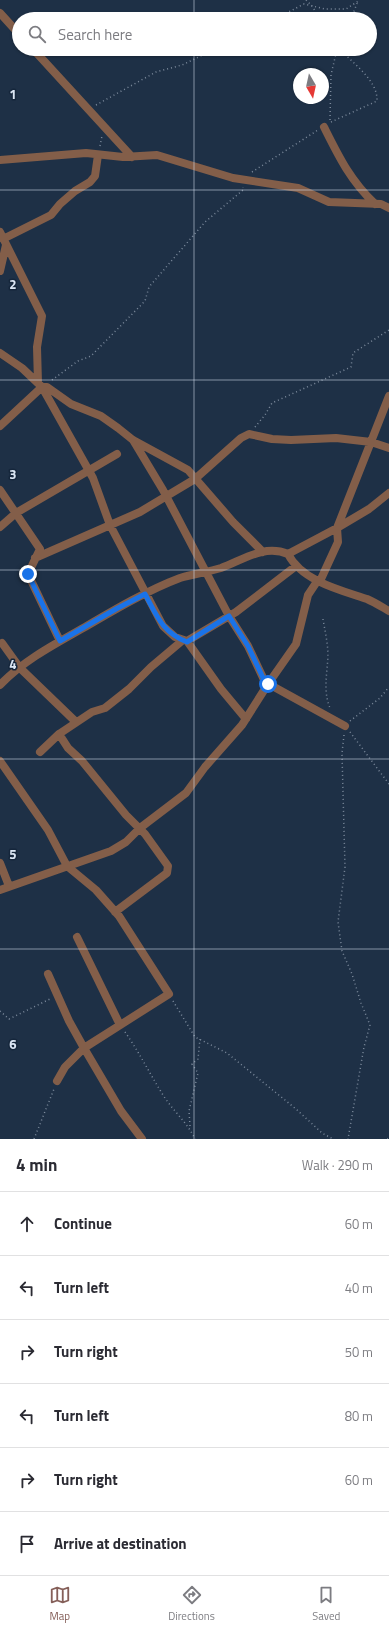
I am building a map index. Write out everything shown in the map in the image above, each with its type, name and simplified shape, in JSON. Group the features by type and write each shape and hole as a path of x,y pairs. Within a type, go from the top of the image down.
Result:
{"street":[{"path":"0,13 12,26"},
{"path":"39,56 132,157"},
{"path":"327,124 350,176 362,192 375,204"},
{"path":"0,160 86,153 132,157 157,155 233,178 298,188 329,202 381,204 389,208"},
{"path":"3,239 51,214 75,191 90,182 95,176 98,155"},
{"path":"0,271 3,239"},
{"path":"0,426 40,385 37,347 42,316 3,239"},
{"path":"0,353 22,368 40,385 89,471 110,525 162,626 175,637 185,641 221,689 246,719"},
{"path":"40,385 47,387 71,404 101,416 133,440 188,470 233,522 263,552"},
{"path":"0,890 111,851 126,842 140,828 186,793 205,767 246,719 296,644 308,595 321,578 338,542 337,528 389,396"},
{"path":"35,558 140,512 195,479 241,438 249,434 272,439 308,440 336,438 371,442 389,448"},
{"path":"133,440 166,496 229,616 248,646 265,682 345,726"},
{"path":"0,527 16,513 117,454"},
{"path":"0,490 40,549 28,574 60,641"},
{"path":"0,685 44,650 145,594 180,578 222,568 253,554 273,551 288,554 369,509 389,493"},
{"path":"288,554 291,562 301,571 318,580 389,610"},
{"path":"40,752 59,734 76,722 92,712 105,708 129,689 151,667 185,641 229,616 296,566"},
{"path":"2,643 20,668 76,722"},
{"path":"59,734 68,748 82,761 126,815 140,828 168,866 167,873 115,912"},
{"path":"0,761 48,830 67,866 96,890 115,912 169,994 84,1048 65,1066 56,1081"},
{"path":"0,863 9,886"},
{"path":"77,937 120,1025"},
{"path":"48,974 84,1048 121,1111 142,1139"}],"path":[{"path":"306,0 316,12"},
{"path":"289,12 304,4 325,9 346,9 359,1"},
{"path":"354,12 359,1"},
{"path":"88,109 156,72 182,64 200,56"},
{"path":"327,124 331,75 335,56"},
{"path":"98,155 104,126"},
{"path":"40,385 78,361 91,356 112,335 145,301 149,287 205,222 243,190 245,180"},
{"path":"249,434 265,416 272,403 351,367 353,353 389,330"},
{"path":"322,619 326,636 328,656 325,676 326,698 335,720"},
{"path":"348,1139 364,1047 370,1025 352,974 342,951 338,922 345,867 342,753 345,726 380,698 389,687"},
{"path":"345,726 389,784"},
{"path":"169,994 195,1037 227,1053 296,1109 322,1133 333,1139"},
{"path":"0,1011 9,1019 58,995"},
{"path":"120,1025 140,1054 163,1095 176,1114 190,1127"},
{"path":"195,1139 190,1127 190,1111 198,1073 192,1064 198,1059 200,1039"},
{"path":"34,1139 56,1081"}],"route":[{"path":"28,574 60,641 145,594 162,626 175,637 187,642 229,616 258,664 265,682 268,684"}]}
